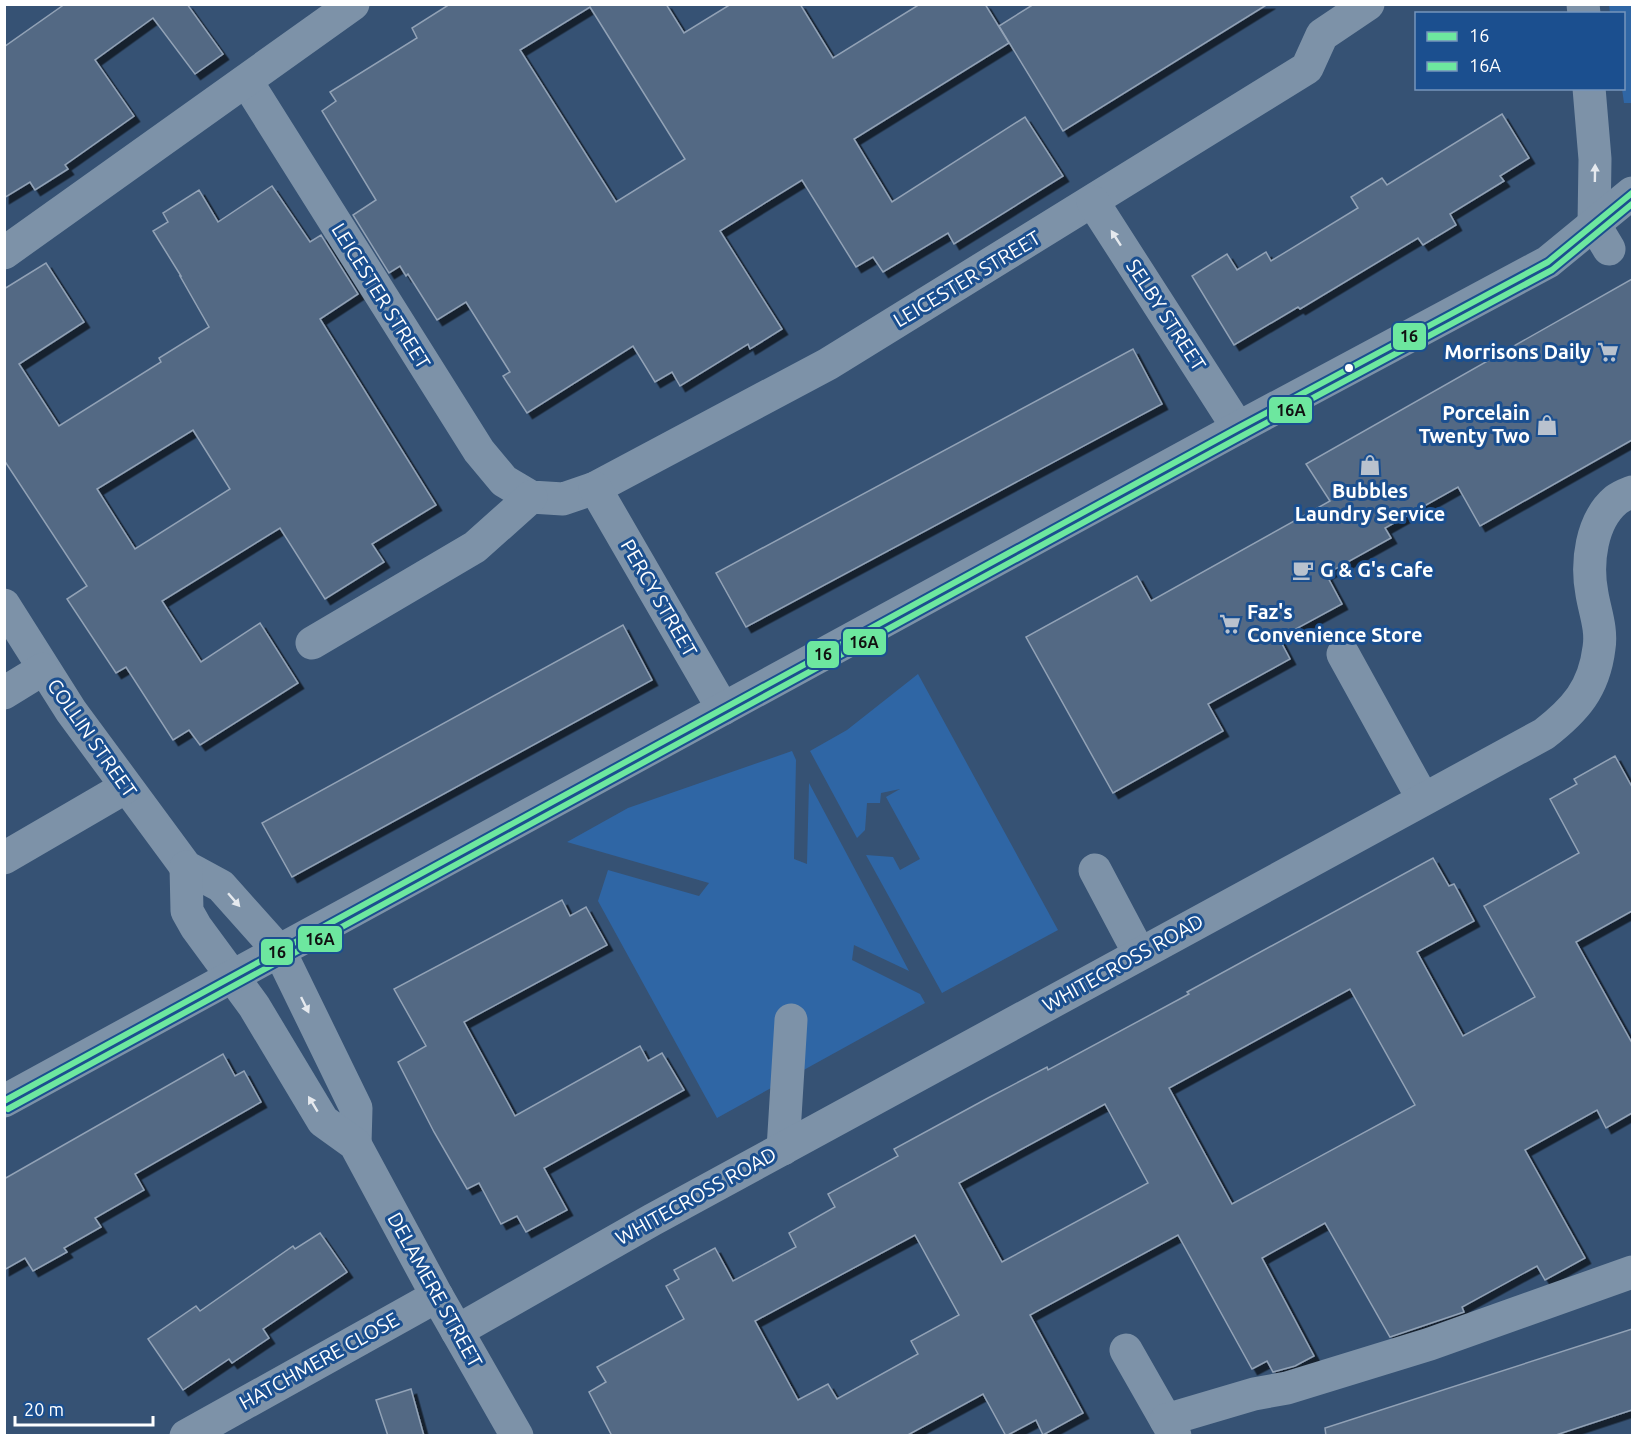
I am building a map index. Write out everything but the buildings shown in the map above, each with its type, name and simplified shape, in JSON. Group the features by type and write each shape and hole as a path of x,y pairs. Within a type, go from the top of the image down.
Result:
{"street":[{"path":"4,253 247,82 353,4"},
{"name":"LEICESTER STREET","path":"247,82 479,451 504,481 531,497 563,499 595,488 828,364 1093,202 1307,68 1322,35 1368,4"},
{"path":"1589,90 1595,159 1612,241"},
{"path":"4,1101 1238,428 1548,262 1612,241 1632,193"},
{"name":"SELBY STREET","path":"1093,202 1238,428"},
{"name":"PERCY STREET","path":"595,488 723,709"},
{"name":"WHITECROSS ROAD","path":"457,1331 652,1220 1544,734 1566,716 1584,696 1594,672 1600,647 1599,621 1591,593 1589,564 1594,538 1602,516 1617,500 1632,492"},
{"path":"312,643 475,548 531,497"},
{"name":"COLLIN STREET","path":"4,605 71,711 186,867 221,886 280,952"},
{"path":"1343,654 1423,799"},
{"path":"4,693 43,669"},
{"path":"4,858 126,787"},
{"path":"186,867 187,911 196,927 233,976"},
{"path":"1095,870 1139,953"},
{"name":"DELAMERE STREET","path":"280,952 356,1108 355,1144"},
{"name":"DELAMERE STREET","path":"233,976 254,1006 323,1121 355,1144 437,1296 518,1436"},
{"path":"783,1149 791,1020"},
{"path":"1126,1350 1171,1428 1254,1394 1287,1388 1430,1344 1632,1272"},
{"name":"HATCHMERE CLOSE","path":"197,1433 437,1296"}],"shaded area":[{"path":"1609,5 1632,5 1632,103 1624,103 1622,90 1625,90 1625,12 1610,12"},
{"path":"918,674 1058,930 942,993 866,855 893,857 900,870 920,859 886,797 900,789 881,793 880,803 867,803 865,830 857,838 810,751 847,730"},
{"path":"792,751 796,760 794,859 807,864 809,783 909,971 854,945 852,960 920,994 925,1003 717,1118 598,901 608,870 699,896 709,883 567,842 628,808"}],"transit line":[{"name":"16","path":"4,1101 1238,428 1548,262 1632,193"},
{"name":"16A","path":"8,1109 1242,436 1552,270 1632,204"}],"place":[{"name":"Morrisons Daily","path":"1608,352"},
{"name":"Porcelain Twenty Two","path":"1547,425"},
{"name":"Bubbles Laundry Service","path":"1370,465"},
{"name":"G & G's Cafe","path":"1303,570"},
{"name":"Faz's Convenience Store","path":"1230,624"}]}
